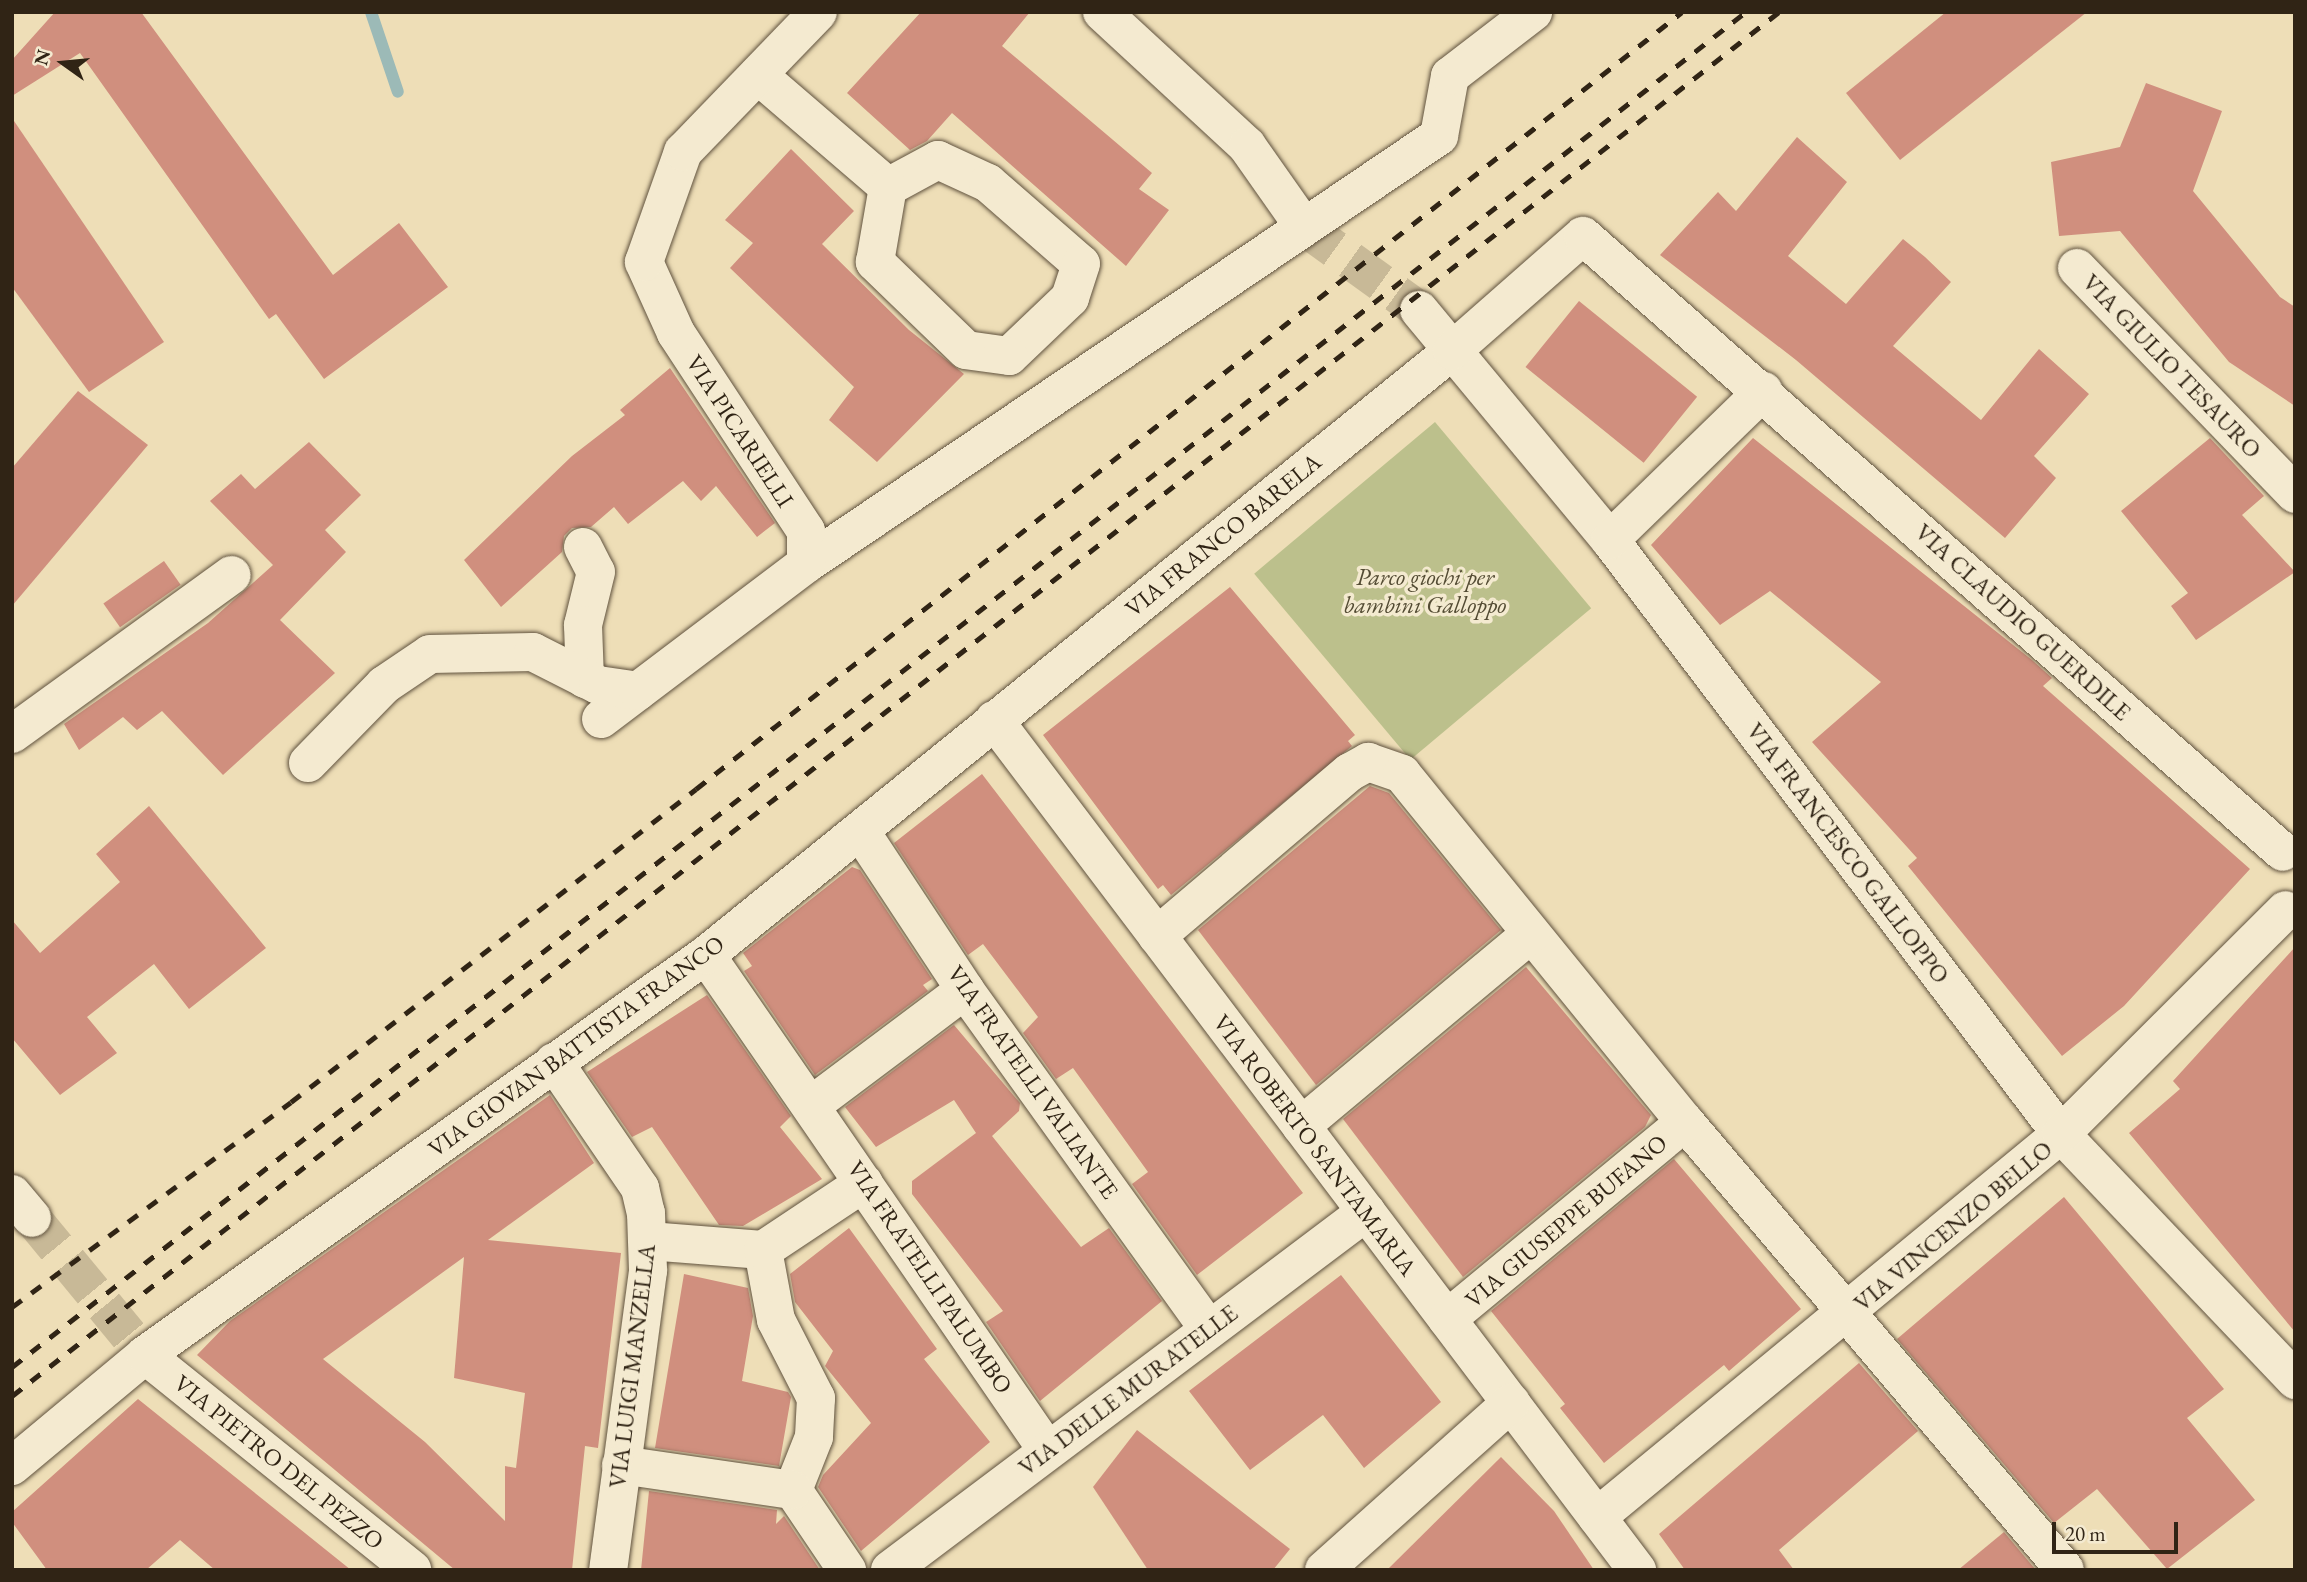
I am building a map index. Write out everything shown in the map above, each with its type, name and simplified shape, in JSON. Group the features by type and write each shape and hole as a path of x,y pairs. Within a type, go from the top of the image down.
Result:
{"street":[{"name":"VIA PICARIELLI","path":"806,564 806,531 676,333 644,262 683,152 818,12"},
{"path":"1102,12 1247,146 1304,227"},
{"path":"601,719 806,564 1439,136 1450,76 1533,12"},
{"path":"758,75 888,187"},
{"path":"939,160 988,183 1081,264 1070,298 1009,356 966,350 875,262 888,187 939,160"},
{"name":"VIA CLAUDIO GUERDILE","path":"1452,351 1583,236 2289,848"},
{"name":"VIA GIULIO TESAURO","path":"2077,268 2295,494"},
{"name":"VIA FRANCESCO GALLOPPO","path":"1419,310 1610,540 2061,1134 2295,1380"},
{"name":"VIA FRANCO BARELA","path":"993,720 1452,351"},
{"path":"1610,540 1763,391"},
{"path":"583,547 596,572 583,625 585,679"},
{"path":"12,734 232,576"},
{"path":"308,763 384,685 430,654 533,652 585,679 638,691"},
{"name":"VIA GIOVAN BATTISTA FRANCO","path":"12,1466 145,1355 706,955 861,832 993,720"},
{"name":"VIA ROBERTO SANTAMARIA","path":"993,720 1637,1570"},
{"name":"VIA GIUSEPPE BUFANO","path":"1157,936 1368,762 1402,774 1685,1122 2066,1570"},
{"name":"VIA FRATELLI VALIANTE","path":"861,832 965,990 1209,1329"},
{"path":"2289,848 2273,878 2290,912"},
{"name":"VIA VINCENZO BELLO","path":"1597,1517 1848,1315 2061,1134 2290,912"},
{"path":"1301,1126 1531,934"},
{"name":"VIA FRATELLI PALUMBO","path":"706,955 813,1104 1047,1450"},
{"path":"813,1104 965,990"},
{"name":"VIA LUIGI MANZELLA","path":"554,1062 640,1188 649,1241 608,1570"},
{"name":"VIA GIUSEPPE BUFANO","path":"1447,1319 1685,1122"},
{"path":"649,1241 763,1250 864,1183"},
{"name":"VIA DELLE MURATELLE","path":"890,1570 1366,1212"},
{"path":"763,1250 776,1320 816,1398 814,1437 793,1490"},
{"name":"VIA PIETRO DEL PEZZO","path":"145,1355 412,1570"},
{"path":"1324,1570 1511,1403"},
{"path":"621,1465 793,1490 847,1570"}],"green space":[{"name":"Parco giochi per bambini Galloppo","path":"1435,422 1591,608 1410,760 1254,574"}],"building":[{"path":"55,12 141,12 333,275 399,223 448,287 324,379 276,314 269,319 80,53 12,96 12,60"},
{"path":"921,12 1030,12 1002,46 1152,173 1139,189 1169,210 1126,266 952,113 927,141 910,150 847,93"},
{"path":"1946,12 2087,12 1900,160 1846,93"},
{"path":"2146,83 2222,111 2193,191 2280,297 2295,307 2295,406 2229,362 2120,231 2059,236 2051,162 2120,147"},
{"path":"12,118 164,342 89,392 12,287"},
{"path":"1797,137 1847,182 1788,256 1846,304 1903,239 1925,257 1951,282 1893,346 1981,420 2039,349 2089,394 2034,456 2056,478 2005,538 1796,360 1660,255 1718,192 1736,211"},
{"path":"791,149 854,211 822,244 909,330 964,374 877,462 829,420 854,387 730,268 753,243 725,220"},
{"path":"1579,301 1697,397 1644,463 1526,367"},
{"path":"670,368 775,523 757,537 716,486 701,501 683,481 628,524 614,507 591,527 572,528 564,536 562,552 501,607 464,560 572,456 625,415 620,410"},
{"path":"78,391 148,445 12,606 12,468"},
{"path":"1753,438 2032,660 2052,678 2043,686 2250,869 2124,1006 2062,1056 1908,866 1917,858 1812,742 1881,682 1770,591 1720,625 1651,545"},
{"path":"2210,438 2264,496 2242,515 2295,572 2196,640 2171,606 2188,593 2121,511"},
{"path":"309,442 361,495 325,530 346,552 280,620 335,673 223,775 162,711 137,730 123,717 79,750 64,724 208,623 273,565 210,501 241,474 255,489"},
{"path":"164,561 181,585 120,627 103,603"},
{"path":"1230,587 1355,735 1348,741 1352,746 1171,895 1163,885 1158,889 1043,735"},
{"path":"982,774 1303,1193 1197,1275 1132,1184 1148,1172 1073,1068 1056,1079 1023,1033 1038,1017 983,944 968,955 894,843"},
{"path":"1370,786 1389,793 1501,930 1316,1085 1198,930"},
{"path":"149,806 266,948 189,1009 154,964 87,1017 117,1053 60,1095 12,1038 12,920 40,953 120,882 96,854"},
{"path":"852,867 860,870 932,979 923,985 928,991 815,1075 744,971 752,966 743,953"},
{"path":"2295,947 2295,1332 2129,1133 2180,1089 2173,1081"},
{"path":"1526,967 1651,1115 1645,1127 1463,1277 1343,1119"},
{"path":"707,995 791,1116 780,1127 822,1179 743,1226 719,1225 652,1127 632,1137 587,1072"},
{"path":"954,1025 1020,1103 1019,1111 992,1136 1081,1247 1109,1228 1162,1301 1040,1401 986,1322 1003,1311 912,1194 912,1181 976,1133 954,1100 876,1147 845,1107"},
{"path":"550,1095 594,1163 488,1240 621,1253 598,1448 585,1446 572,1570 455,1570 197,1355 230,1321","holes":["464,1257 454,1378 525,1393 516,1468 505,1466 505,1521 425,1442 323,1359"]},
{"path":"1674,1159 1801,1309 1729,1371 1724,1365 1604,1463 1560,1408 1565,1404 1491,1311"},
{"path":"2064,1197 2224,1389 2187,1418 2255,1500 2167,1569 2097,1489 2054,1523 1897,1339"},
{"path":"849,1228 937,1349 924,1359 990,1442 861,1551 818,1487 823,1475 871,1423 825,1366 833,1351 795,1302 790,1274"},
{"path":"684,1274 748,1288 753,1316 742,1381 788,1392 791,1397 779,1466 655,1448"},
{"path":"1341,1275 1441,1402 1364,1468 1323,1415 1250,1470 1189,1391"},
{"path":"1859,1363 1918,1431 1779,1550 1794,1570 1685,1570 1659,1534"},
{"path":"138,1399 351,1570 215,1570 180,1540 146,1570 47,1570 12,1522 12,1512"},
{"path":"1137,1430 1290,1549 1273,1570 1148,1570 1093,1487"},
{"path":"1501,1457 1554,1511 1594,1570 1387,1570"},
{"path":"649,1491 777,1510 776,1524 784,1516 820,1570 641,1570"},
{"path":"2004,1532 2036,1570 1958,1570"}],"waterway":[{"path":"371,12 398,92"}],"tunnel":[{"path":"1304,227 1419,310"},
{"path":"32,1218 145,1355"}],"railway":[{"path":"12,1307 291,1102 696,789 1682,12"},
{"path":"12,1367 1746,12"},
{"path":"12,1396 1779,12"}]}
